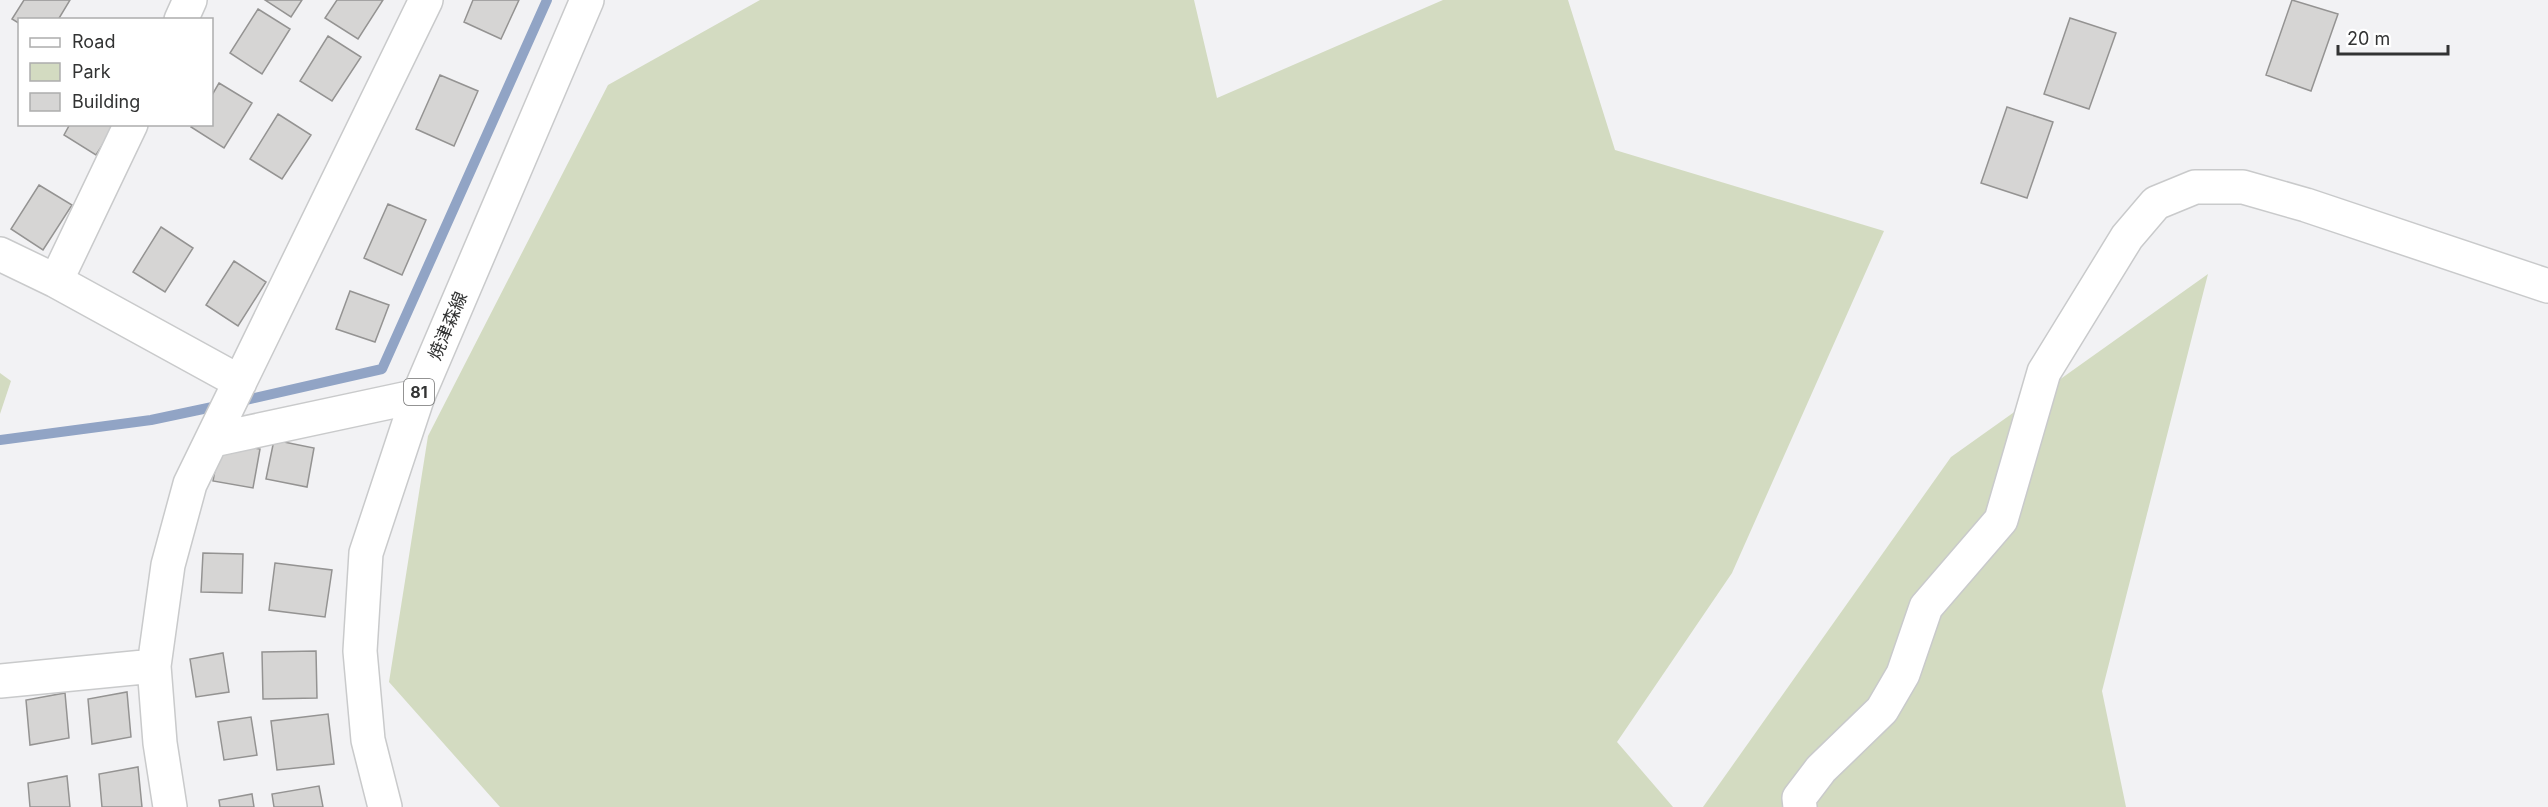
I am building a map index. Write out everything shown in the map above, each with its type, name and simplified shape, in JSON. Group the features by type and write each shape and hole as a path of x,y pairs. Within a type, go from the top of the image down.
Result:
{"street":[{"path":"182,18 190,0"},
{"path":"170,807 159,743 154,666 168,565 190,484 426,0"},
{"name":"焼津森線","path":"385,807 368,740 360,651 366,553 418,396 587,0"},
{"path":"56,281 130,126"},
{"path":"1800,807 1799,798 1821,769 1882,710 1903,674 1926,607 2001,520 2044,372 2127,237 2156,203 2195,187 2243,187 2548,286"},
{"path":"0,254 56,281 240,382"},
{"path":"213,440 418,396"},
{"path":"0,681 154,666"}],"green space":[{"path":"760,0 1194,0 1217,98 1443,0 1568,0 1615,150 1884,231 1732,573 1617,742 1673,807 500,807 389,682 428,436 608,85"},
{"path":"2208,274 2102,691 2126,807 1703,807 1951,457"},
{"path":"0,373 11,381 0,414"}],"building":[{"path":"24,0 70,0 59,18 18,18 18,23 12,19"},
{"path":"265,0 302,0 291,17"},
{"path":"337,0 383,0 358,39 325,18"},
{"path":"473,0 519,0 501,39 464,22"},
{"path":"2292,0 2338,14 2311,91 2266,75"},
{"path":"258,9 290,29 262,74 230,53"},
{"path":"2070,18 2116,33 2089,109 2044,94"},
{"path":"328,36 361,57 332,101 300,81"},
{"path":"440,75 478,91 454,146 416,129"},
{"path":"219,83 252,103 224,148 191,127 213,126 213,93"},
{"path":"2007,107 2053,122 2027,198 1981,183"},
{"path":"278,114 311,135 282,179 250,159"},
{"path":"69,126 115,126 96,155 64,135"},
{"path":"39,185 72,205 43,250 11,229"},
{"path":"388,204 426,220 402,275 364,258"},
{"path":"161,227 193,248 165,292 133,272"},
{"path":"234,261 266,282 238,326 206,305"},
{"path":"350,291 389,305 375,342 336,329"},
{"path":"274,440 314,448 307,487 266,479"},
{"path":"220,442 260,449 253,488 213,481"},
{"path":"203,553 243,554 242,593 201,592"},
{"path":"275,563 332,570 325,617 269,610"},
{"path":"316,651 317,698 263,699 262,652"},
{"path":"223,653 229,692 196,697 190,659"},
{"path":"127,692 131,737 92,744 88,699"},
{"path":"65,693 69,738 30,745 26,700"},
{"path":"328,714 334,764 277,770 271,721"},
{"path":"251,717 257,755 224,760 218,722"},
{"path":"138,767 142,807 102,807 99,774"},
{"path":"67,776 70,807 30,807 28,783"},
{"path":"319,786 323,807 274,807 272,794"},
{"path":"252,794 254,807 220,807 219,800"}],"waterway":[{"path":"237,402 382,369 547,0"},
{"path":"0,440 151,420 222,405"}]}
